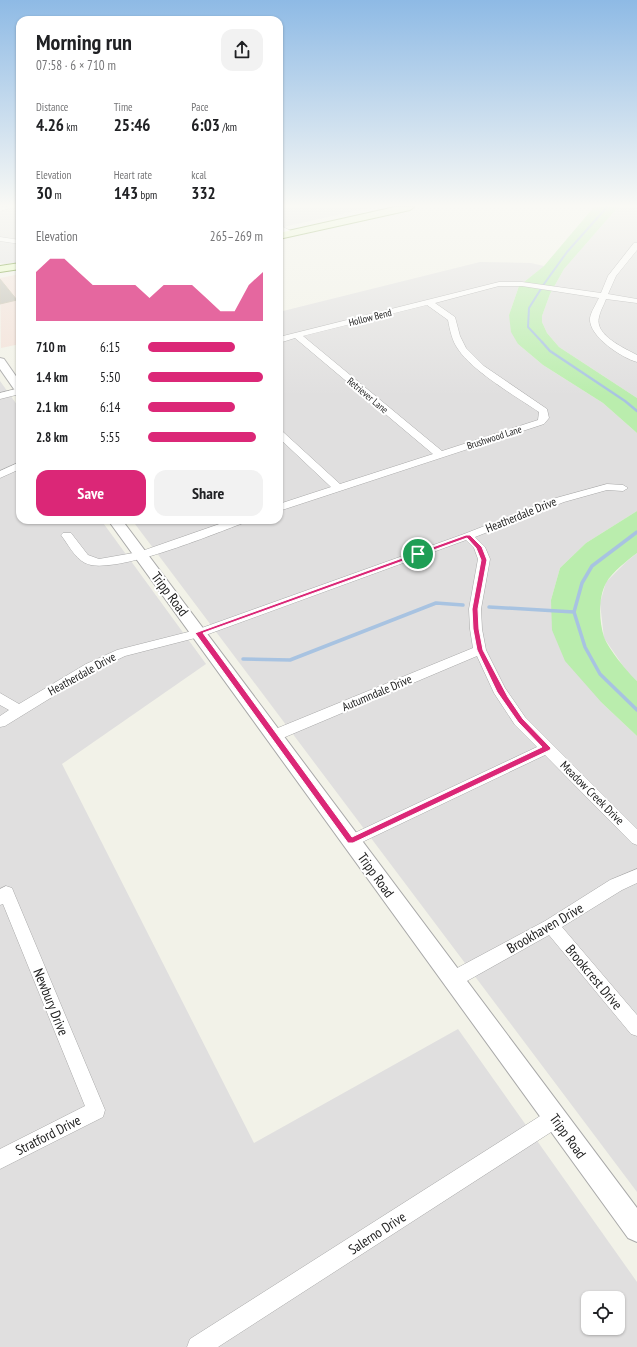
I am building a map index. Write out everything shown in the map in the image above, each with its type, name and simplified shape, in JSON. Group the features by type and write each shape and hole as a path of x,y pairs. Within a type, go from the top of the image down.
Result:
{"main road":[{"path":"0,276 16,273"}],"street":[{"path":"617,270 612,276 603,296 594,318 594,323 597,331 603,338 637,359"},
{"name":"Hollow Bend","path":"283,339 499,284 514,283 637,301"},
{"name":"Brushwood Lane","path":"283,507 541,422 545,415 544,411 481,368 462,349 456,336 452,319 429,302"},
{"name":"Retriever Lane","path":"296,335 440,455"},
{"path":"0,361 16,385"},
{"path":"0,396 16,392"},
{"path":"283,437 339,489"},
{"path":"0,475 16,467"},
{"name":"Heatherdale Drive","path":"0,722 91,667 121,653 199,633 468,536 560,500 607,487 623,488"},
{"name":"Tripp Road","path":"118,524 452,980 637,1229"},
{"path":"67,535 84,558 93,563 141,555 217,524"},
{"name":"Meadow Creek Drive","path":"468,536 479,547 484,560 475,609 476,629 480,650 500,690 520,720 637,839"},
{"name":"Autumndale Drive","path":"273,736 480,650"},
{"path":"0,698 18,710"},
{"path":"351,841 547,748"},
{"name":"Brookhaven Drive","path":"452,980 551,926 616,885 637,876"},
{"name":"Newbury Drive","path":"3,896 96,1110"},
{"name":"Brookcrest Drive","path":"551,926 637,1028"},
{"name":"Stratford Drive","path":"0,1160 96,1110"},
{"name":"Salerno Drive","path":"198,1347 555,1118"}],"shaded area":[{"path":"448,270 539,270 519,286 509,315 518,344 543,365 603,403 637,433 637,511 586,543 560,568 551,600 602,703 637,736 637,1192 135,524 283,524 283,311"},
{"path":"564,270 637,270 637,398 559,347 547,333 542,322 542,316 550,294"},
{"path":"16,275 16,345 1,348 0,278"},
{"path":"0,381 16,403 16,524 104,524 206,664 62,764 254,1143 458,1029 637,1282 637,1347 0,1347"},
{"path":"637,553 637,681 628,673 604,638 600,603 606,582"}],"green space":[{"path":"539,270 564,270 550,294 542,316 542,322 547,333 559,347 637,398 637,433 603,403 543,365 518,344 511,332 509,315 519,286"},
{"path":"637,511 637,553 620,566 606,583 603,589 600,617 602,631 606,642 637,681 637,736 602,703 565,661 552,630 551,600 560,568 586,543"}],"building":[{"path":"0,279 16,300 0,304"}],"waterway":[{"path":"543,343 528,327 529,308 554,270"},
{"path":"542,342 550,351 625,401 637,411"},
{"path":"574,612 582,583 592,566 637,532"},
{"path":"243,659 290,660 436,603 463,605"},
{"path":"489,607 574,612"},
{"path":"574,612 585,647 600,674 637,710"}],"route":[{"path":"468,536 479,547 484,560 475,609 476,629 480,650 505,699 520,720 547,748 351,841 199,633 418,554 468,536"}]}
